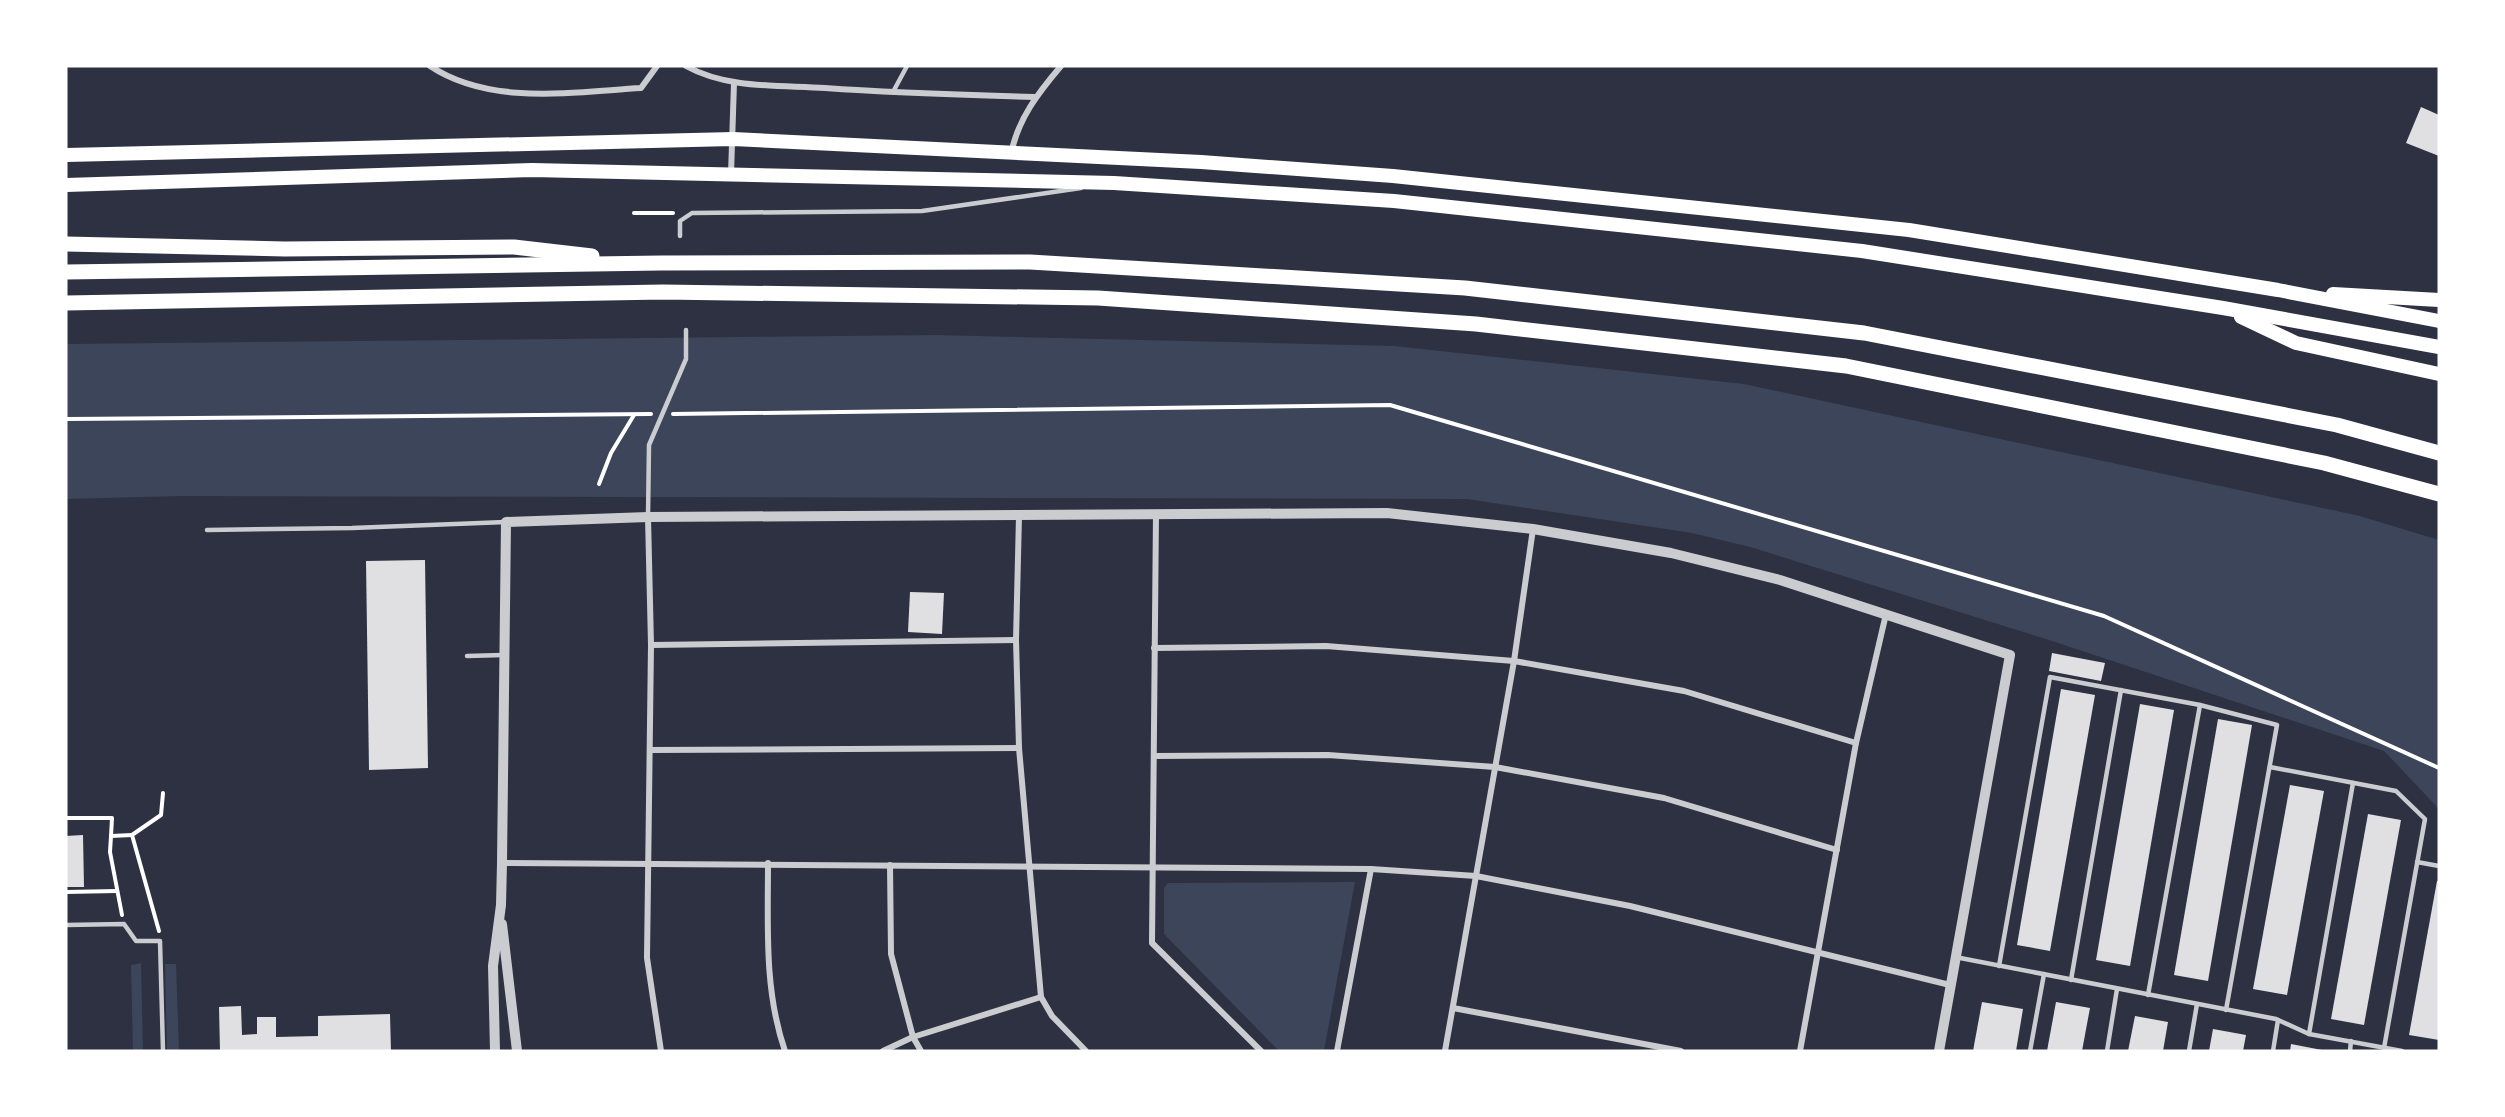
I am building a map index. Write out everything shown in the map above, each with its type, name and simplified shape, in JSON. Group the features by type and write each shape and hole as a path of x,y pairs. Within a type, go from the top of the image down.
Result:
{"highway":[{"path":"66,243 285,249 514,248 661,262"},
{"path":"66,272 661,262 1030,262 1465,288 1864,333 2337,425 2439,453"},
{"path":"66,303 663,292 1098,298 1476,324 1846,366 2324,463 2439,494"}],"main road":[{"path":"66,154 733,139 1201,162 1394,176 1898,229 2278,290 2439,321"},
{"path":"66,185 532,170 1114,183 1394,201 1862,251 2223,308 2439,347"},
{"path":"2278,290 2439,300"},
{"path":"2223,308 2296,343 2439,374"}],"street":[{"path":"430,66 475,87 559,93 641,88 657,66"},
{"path":"686,66 700,74 734,83 892,93 1035,98"},
{"path":"1010,154 1015,132 1035,98 1060,66"},
{"path":"731,174 734,83"},
{"path":"1156,513 1152,943 1261,1051"},
{"path":"495,1051 493,966 501,905 502,655 506,522 648,518 1156,513 1387,513 1533,529 1671,553 1780,580 2010,655 1939,1051"},
{"path":"1019,516 1016,640 1019,748 1041,997 1052,1016 1086,1051"},
{"path":"648,518 651,645 646,863 647,958 661,1051"},
{"path":"1445,1051 1514,661 1533,529"},
{"path":"1800,1051 1856,743 1886,614"},
{"path":"651,645 1016,640"},
{"path":"1154,648 1326,645 1514,661 1684,691 1856,743"},
{"path":"650,750 1019,748"},
{"path":"1154,756 1328,755 1495,767 1664,798 1837,850"},
{"path":"502,863 768,863 1153,869 1371,869 1476,876 1630,906 1950,985"},
{"path":"768,863 768,972 777,1028 785,1051"},
{"path":"890,865 891,954 914,1037 921,1051"},
{"path":"1337,1051 1371,869"},
{"path":"501,905 517,1051"},
{"path":"883,1051 914,1037 1041,997"},
{"path":"1453,1008 1681,1051"}],"lane":[{"path":"892,93 908,66"},
{"path":"680,236 680,221 692,213 922,211 1114,183"},
{"path":"648,518 649,445 686,359 686,330"},
{"path":"207,530 352,528 506,522"},
{"path":"467,656 502,655"},
{"path":"1999,966 2050,677 2200,705 2277,725 2226,1010"},
{"path":"2071,980 2121,690"},
{"path":"2148,995 2200,705"},
{"path":"2270,767 2396,791 2425,819 2384,1048"},
{"path":"2308,1034 2353,783"},
{"path":"2417,862 2439,866"},
{"path":"66,925 124,924 136,941 160,941 163,1051"},
{"path":"1955,957 2278,1020 2308,1034 2402,1051"},
{"path":"2030,1051 2044,974"},
{"path":"2107,1051 2117,989"},
{"path":"2189,1051 2197,1004"},
{"path":"2272,1051 2278,1020"},
{"path":"2350,1051 2352,1041"}],"path":[{"path":"634,213 692,213"},
{"path":"681,414 1390,405 2104,616 2439,767"},
{"path":"599,484 610,453 634,414"},
{"path":"66,419 651,414"},
{"path":"111,836 132,835 161,815 163,793"},
{"path":"66,818 112,818 110,852 124,924"},
{"path":"132,835 159,927 160,941"},
{"path":"66,892 117,891"}],"shaded area":[{"path":"937,335 1394,346 1744,384 2360,516 2439,540 2439,809 2384,751 2046,639 1750,547 1692,533 1467,499 180,496 66,499 66,344"},
{"path":"1355,882 1324,1051 1279,1051 1164,934 1164,888 1168,883"},
{"path":"141,963 143,1051 133,1051 131,965"},
{"path":"165,964 176,964 179,1051 167,1051"}],"building":[{"path":"2421,107 2439,115 2439,156 2406,143"},
{"path":"425,560 428,768 369,770 366,561"},
{"path":"910,592 944,593 942,634 908,632"},
{"path":"2052,653 2105,663 2101,681 2049,671"},
{"path":"2061,689 2095,695 2050,951 2017,945"},
{"path":"2140,704 2174,710 2130,966 2096,960"},
{"path":"2218,719 2252,725 2208,981 2174,975"},
{"path":"2290,785 2324,791 2287,995 2253,989"},
{"path":"2368,814 2401,820 2364,1025 2331,1019"},
{"path":"83,835 84,887 66,887 66,836"},
{"path":"2437,881 2439,881 2439,1040 2409,1035"},
{"path":"1982,1002 2023,1009 2016,1051 1973,1051"},
{"path":"2056,1002 2090,1008 2082,1051 2047,1051"},
{"path":"241,1006 242,1035 257,1034 257,1017 276,1017 276,1037 318,1036 318,1016 390,1014 391,1051 220,1051 219,1007"},
{"path":"2135,1016 2168,1022 2163,1051 2128,1051"},
{"path":"2213,1029 2246,1035 2243,1051 2209,1051"},
{"path":"2291,1044 2322,1050 2322,1051 2290,1051"}]}
